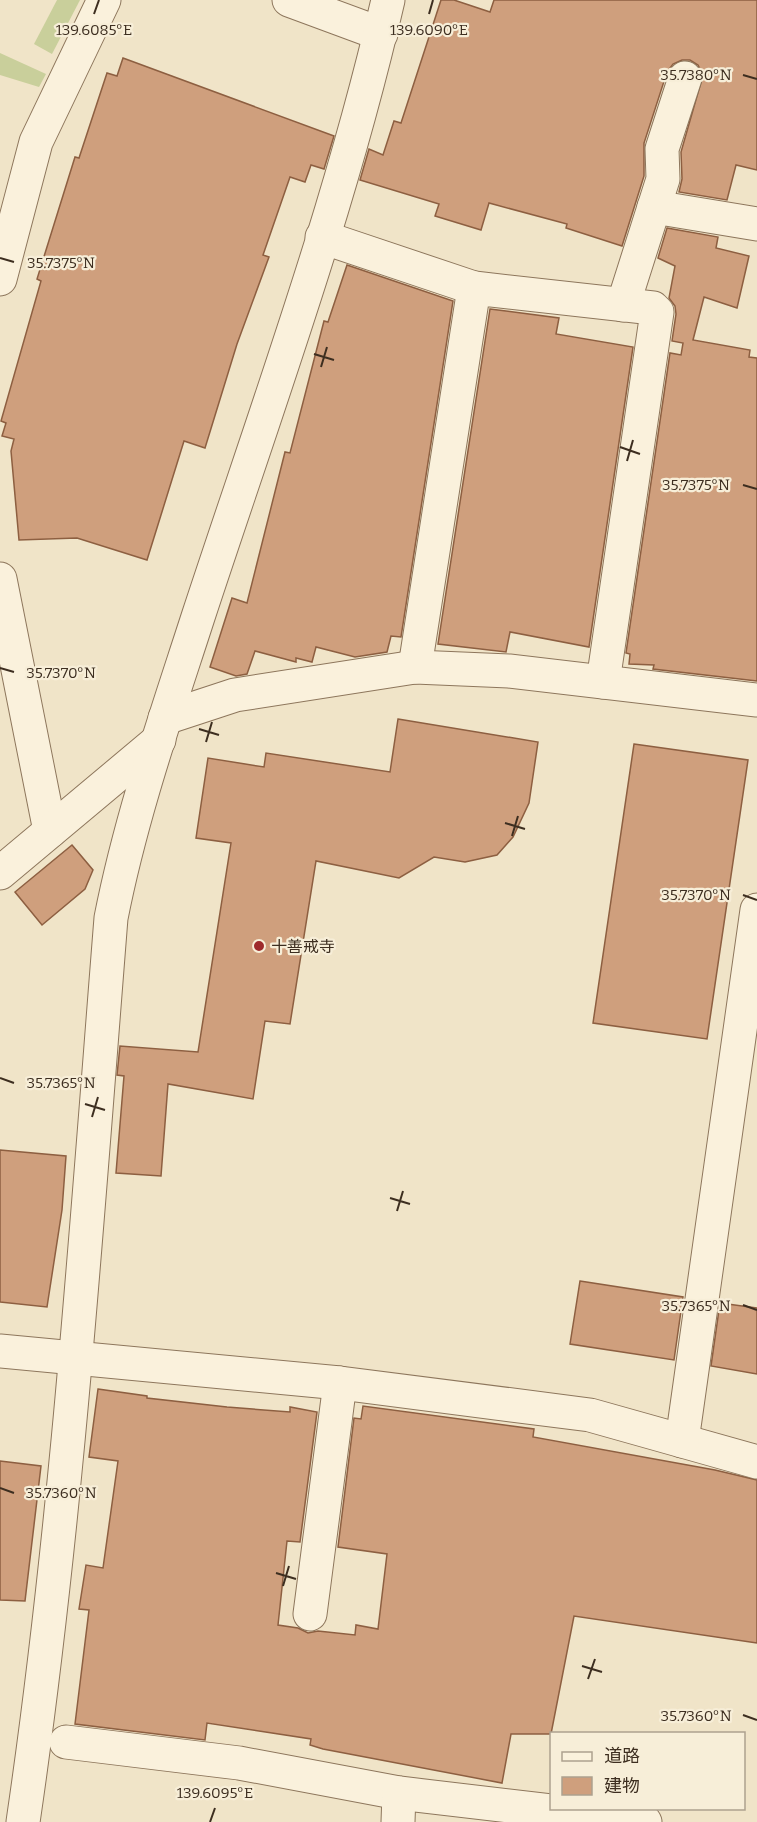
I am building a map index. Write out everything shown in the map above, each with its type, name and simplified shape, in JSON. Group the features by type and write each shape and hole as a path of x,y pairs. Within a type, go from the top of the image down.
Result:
{"street":[{"path":"0,279 36,142 104,0"},
{"path":"289,0 381,34"},
{"path":"23,1822 35,1739 76,1358 111,918 120,870 162,729 353,140 388,0"},
{"path":"623,305 663,178 662,148 685,78"},
{"path":"654,207 757,224"},
{"path":"322,237 474,288 652,308 658,317 603,682"},
{"path":"415,667 474,288"},
{"path":"0,579 50,831"},
{"path":"0,873 50,831 162,729 235,695 415,667 509,671 757,700"},
{"path":"682,1441 745,1085 757,910"},
{"path":"0,1351 340,1383 591,1415 757,1462"},
{"path":"310,1614 340,1383"},
{"path":"66,1742 239,1763 399,1807 645,1822"}],"green space":[{"path":"57,0 80,0 52,54 34,44"},
{"path":"0,53 46,74 39,87 0,75"}],"building":[{"path":"441,0 454,0 490,12 494,0 757,0 757,170 736,165 727,200 679,192 682,179 681,152 703,75 698,65 690,60 682,60 673,64 667,72 644,143 644,176 622,246 566,228 567,224 489,203 481,230 435,216 439,204 360,180 369,149 383,155 394,121 401,123"},
{"path":"123,58 334,136 324,169 311,165 305,182 290,177 263,255 269,257 237,344 205,448 184,441 147,560 77,538 19,540 11,451 14,439 2,436 6,423 1,421 41,281 37,279 75,157 79,158 107,73 117,76"},
{"path":"667,228 718,237 716,248 749,256 737,308 704,297 693,340 750,350 749,357 757,358 757,681 653,669 654,665 629,664 630,654 626,653 670,353 681,355 683,343 672,341 676,314 675,306 669,298 675,266 658,258"},
{"path":"347,265 453,301 401,637 391,636 387,652 355,657 316,647 312,662 296,658 296,662 255,651 247,674 236,676 210,667 232,598 247,603 285,452 290,453 324,321 328,322"},
{"path":"490,309 559,318 556,334 633,347 589,647 510,632 506,652 438,644"},
{"path":"398,719 538,742 529,803 513,837 497,855 465,862 434,857 399,878 316,861 290,1024 265,1021 253,1099 168,1084 161,1176 116,1173 124,1076 117,1075 120,1046 198,1052 231,843 196,838 208,758 264,767 266,753 390,772"},
{"path":"634,744 748,760 707,1039 593,1023"},
{"path":"72,845 93,870 85,889 42,925 15,892"},
{"path":"0,1150 66,1156 62,1210 47,1307 0,1302"},
{"path":"580,1281 683,1297 674,1360 570,1344"},
{"path":"720,1303 757,1308 757,1374 711,1366"},
{"path":"98,1389 147,1396 147,1398 227,1407 290,1412 290,1407 317,1412 300,1542 287,1541 278,1625 298,1628 308,1633 318,1631 355,1635 356,1625 378,1629 387,1554 338,1547 354,1418 361,1419 363,1406 534,1429 533,1437 715,1470 757,1480 757,1643 574,1616 551,1732 550,1734 511,1734 502,1783 323,1749 310,1745 311,1739 207,1723 205,1740 75,1724 89,1610 79,1609 86,1565 103,1568 118,1461 89,1457"},
{"path":"0,1461 41,1466 25,1601 0,1600"}],"place":[{"name":"十善戒寺","path":"259,946"}]}
